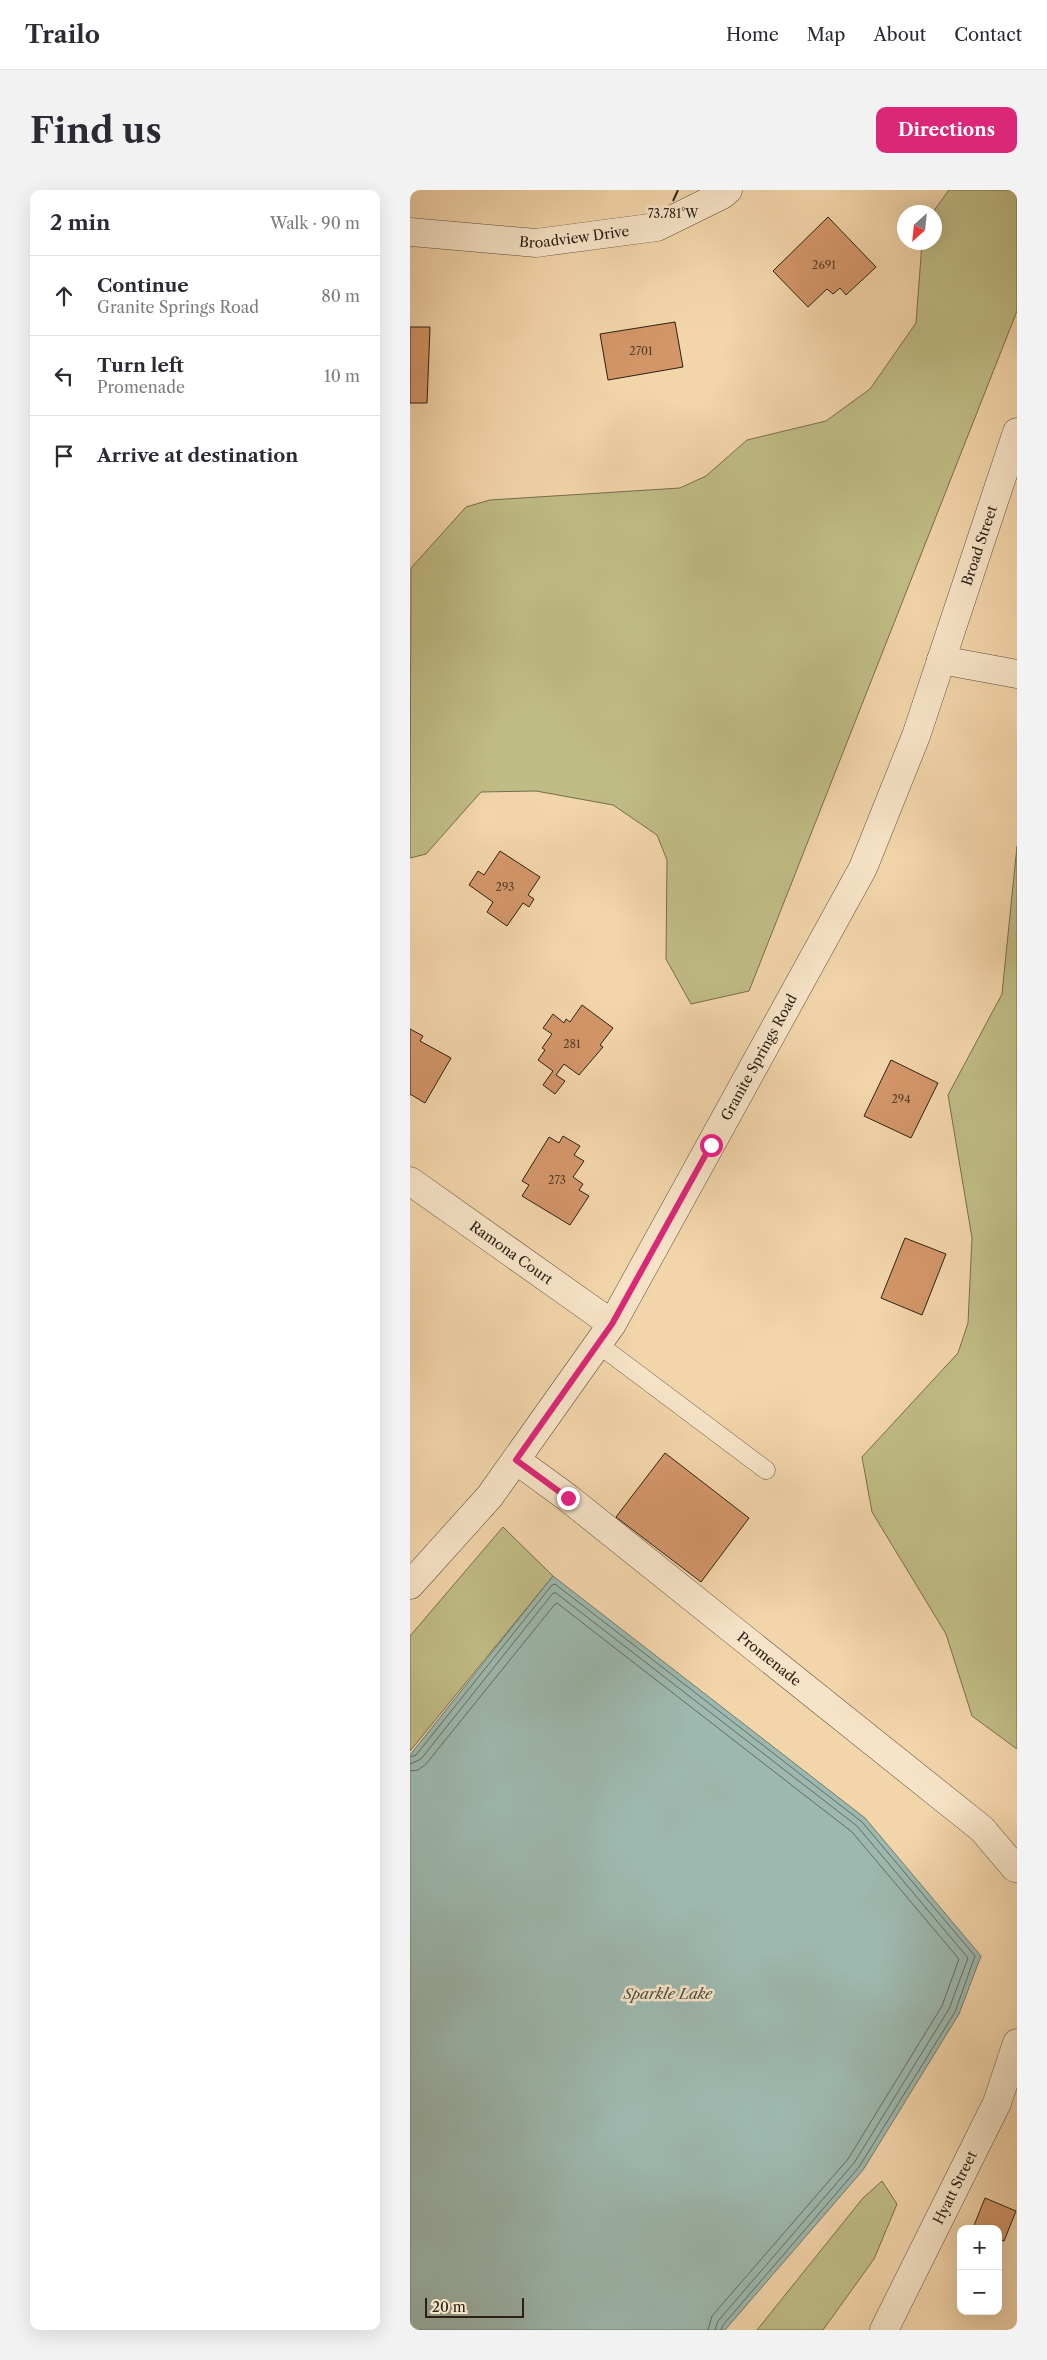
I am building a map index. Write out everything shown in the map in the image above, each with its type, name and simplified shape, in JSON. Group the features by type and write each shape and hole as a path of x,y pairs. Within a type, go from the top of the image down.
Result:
{"street":[{"name":"Broadview Drive","path":"410,232 536,243 657,227 722,195 728,190"},
{"name":"Broad Street","path":"941,660 1017,432"},
{"path":"941,660 1017,674"},
{"name":"Granite Springs Road","path":"410,1586 490,1496 605,1334 863,868 916,736 941,660"},
{"name":"Ramona Court","path":"410,1181 605,1334"},
{"name":"Promenade","path":"516,1460 568,1498 982,1829 1015,1868"},
{"name":"Hyatt Street","path":"884,2330 997,2104 1017,2043"}],"lane":[{"path":"605,1334 766,1470"}],"shaded area":[{"path":"949,190 1017,190 1017,311 749,991 691,1004 666,959 667,860 657,835 613,805 536,791 481,792 426,854 410,858 411,568 466,507 490,500 680,488 706,476 747,440 826,421 870,389 916,323 921,250 942,250 942,205 938,205"},
{"path":"1017,846 1017,1749 972,1716 946,1634 872,1512 862,1457 958,1353 968,1323 972,1238 948,1095 1002,994"},
{"path":"503,1527 553,1576 410,1751 410,1636"},
{"path":"882,2181 897,2204 874,2259 823,2330 757,2330 863,2198"}],"water":[{"name":"Sparkle Lake","path":"553,1576 865,1818 981,1956 959,2014 863,2170 725,2330 410,2330 410,1755"}],"building":[{"path":"828,217 876,267 846,295 840,288 833,294 827,289 808,307 773,271"},
{"path":"675,322 683,367 608,380 600,334"},
{"path":"410,327 430,327 427,403 410,403"},
{"path":"500,851 540,877 528,895 534,899 529,907 523,903 507,926 487,912 493,902 469,885 478,871 484,875"},
{"path":"582,1005 613,1028 600,1045 603,1047 579,1075 564,1064 556,1075 565,1081 555,1094 543,1085 553,1071 538,1060 545,1050 542,1048 552,1034 543,1028 553,1014 564,1023 566,1019 570,1022"},
{"path":"410,1029 423,1036 420,1041 451,1058 425,1103 410,1094"},
{"path":"891,1060 938,1083 911,1138 864,1116"},
{"path":"563,1136 580,1146 574,1155 584,1161 573,1177 583,1184 579,1190 589,1196 570,1225 522,1196 529,1185 522,1181 549,1137 559,1143"},
{"path":"905,1238 946,1254 922,1315 881,1298"},
{"path":"665,1453 749,1518 701,1582 616,1517"},
{"path":"985,2198 1016,2211 1004,2241 1002,2240 1002,2225 974,2225"}],"route":[{"path":"568,1498 516,1460 612,1324 711,1145"}]}
